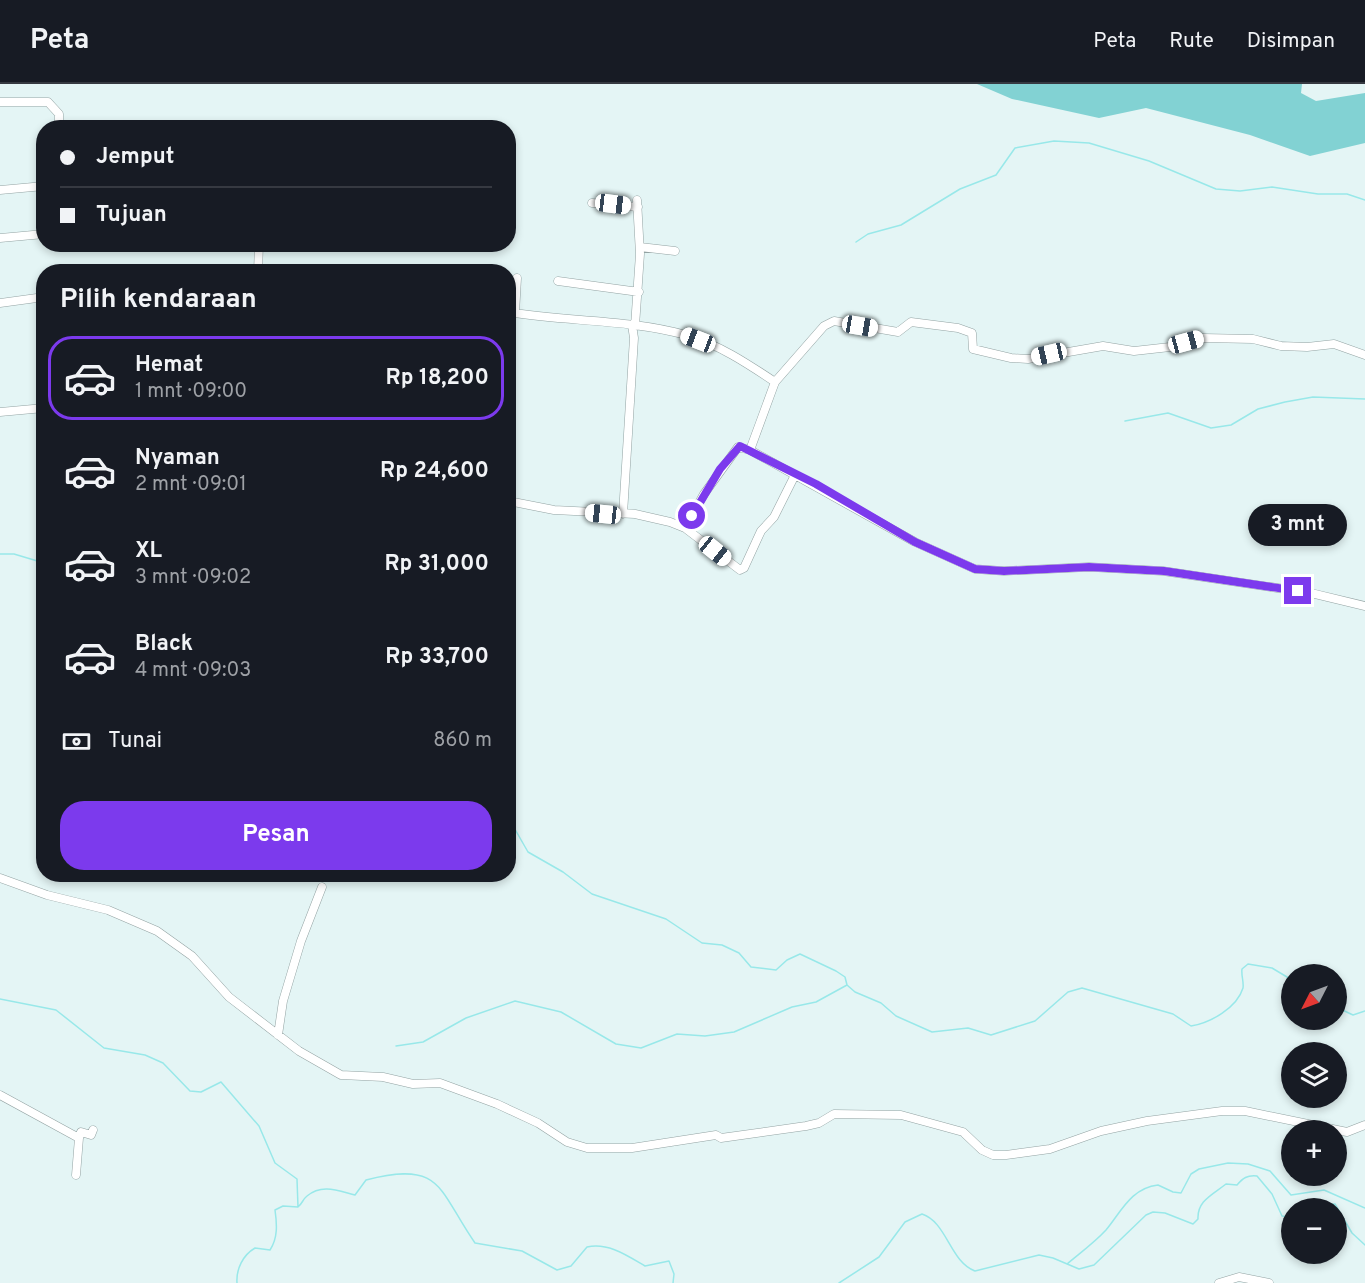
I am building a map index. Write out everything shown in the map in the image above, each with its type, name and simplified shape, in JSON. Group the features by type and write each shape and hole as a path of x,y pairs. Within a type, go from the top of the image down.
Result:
{"street":[{"path":"0,102 48,102 59,114 59,120"},
{"path":"0,190 36,187"},
{"path":"592,203 637,204 640,248 639,292 634,326 623,514"},
{"path":"0,238 36,235"},
{"path":"640,248 675,251"},
{"path":"516,285 517,278"},
{"path":"558,281 639,292"},
{"path":"0,303 36,298"},
{"path":"516,312 634,326 686,335 710,345 775,382"},
{"path":"750,450 775,382 824,326 834,321 898,333 911,322 958,328 972,333 973,349 1011,358 1028,359 1103,346 1144,350 1203,338 1253,339 1281,346 1307,347 1334,344 1365,356"},
{"path":"0,412 36,409"},
{"path":"685,528 704,494 738,447 750,450 915,542 975,569 1004,571 1089,567 1164,571 1311,593 1365,606"},
{"path":"516,503 544,509 642,515 685,528 735,568 742,569 761,531 774,518 795,475"},
{"path":"0,878 47,896 99,907 157,931 192,956 229,997 307,1056 341,1075 383,1077 413,1084 440,1083 497,1104 538,1123 567,1142 588,1148 632,1148 716,1135 721,1138 768,1132 819,1123 834,1114 916,1117 963,1132 982,1150 993,1155 1050,1149 1101,1131 1147,1121 1222,1111 1245,1111 1347,1132 1365,1125"},
{"path":"278,1035 283,1001 301,941 322,887"},
{"path":"0,1095 79,1137"},
{"path":"76,1175 79,1137 81,1132 91,1135 93,1130"},
{"path":"1218,1283 1239,1277 1269,1283"}],"shaded area":[{"path":"977,84 1302,84 1301,93 1316,101 1365,93 1365,143 1310,156 1250,135 1146,108 1099,118 1012,99"}],"waterway":[{"path":"856,242 868,234 901,225 960,189 996,175 1015,148 1054,141 1089,143 1149,161 1216,189 1240,191 1272,187 1318,194 1347,194 1365,200"},
{"path":"1125,421 1168,413 1211,428 1231,425 1258,409 1285,402 1313,397 1365,399"},
{"path":"0,554 14,554 36,561"},
{"path":"516,831 528,852 563,872 592,894 666,919 702,943 722,945 739,953 751,967 776,970 787,960 800,954 845,977 847,985 855,992 881,1003 896,1016 932,1032 968,1028 991,1035 1035,1021 1068,992 1082,988 1173,1014 1191,1026 1214,1018 1235,1002 1243,988 1242,969 1248,964 1272,968 1281,973"},
{"path":"396,1046 423,1042 466,1018 515,1001 561,1012 616,1044 641,1048 677,1034 705,1036 734,1032 792,1007 816,1002 847,985"},
{"path":"0,999 56,1010 104,1048 145,1055 163,1063 190,1091 201,1092 221,1082 259,1126 275,1163 297,1179 298,1207"},
{"path":"1347,1012 1353,1015 1365,1011"},
{"path":"1067,1264 1092,1244 1128,1202 1141,1191 1158,1185 1181,1193 1191,1174 1199,1169 1228,1163 1248,1164 1270,1171 1291,1195 1324,1190 1365,1208"},
{"path":"237,1283 239,1268 247,1254 255,1248 270,1250 273,1245 276,1231 275,1210 283,1206 298,1207 307,1196 319,1190 331,1189 355,1195 366,1180 410,1174 425,1177 436,1184 475,1243 522,1251 557,1270 571,1266 587,1247 603,1246 618,1251 645,1266 669,1261 674,1274 673,1283"},
{"path":"839,1283 879,1257 905,1222 922,1214 937,1225 960,1259 975,1271 1039,1255 1079,1269 1094,1265 1146,1215 1153,1212 1165,1213 1193,1224 1198,1219 1200,1207 1211,1195 1226,1184 1237,1185 1250,1176 1257,1176 1272,1194 1281,1214"},
{"path":"1347,1224 1352,1233 1365,1245"}],"route":[{"path":"692,516 720,469 740,446 816,484 915,542 975,569 1004,571 1089,567 1164,571 1239,580 1298,591"}]}
